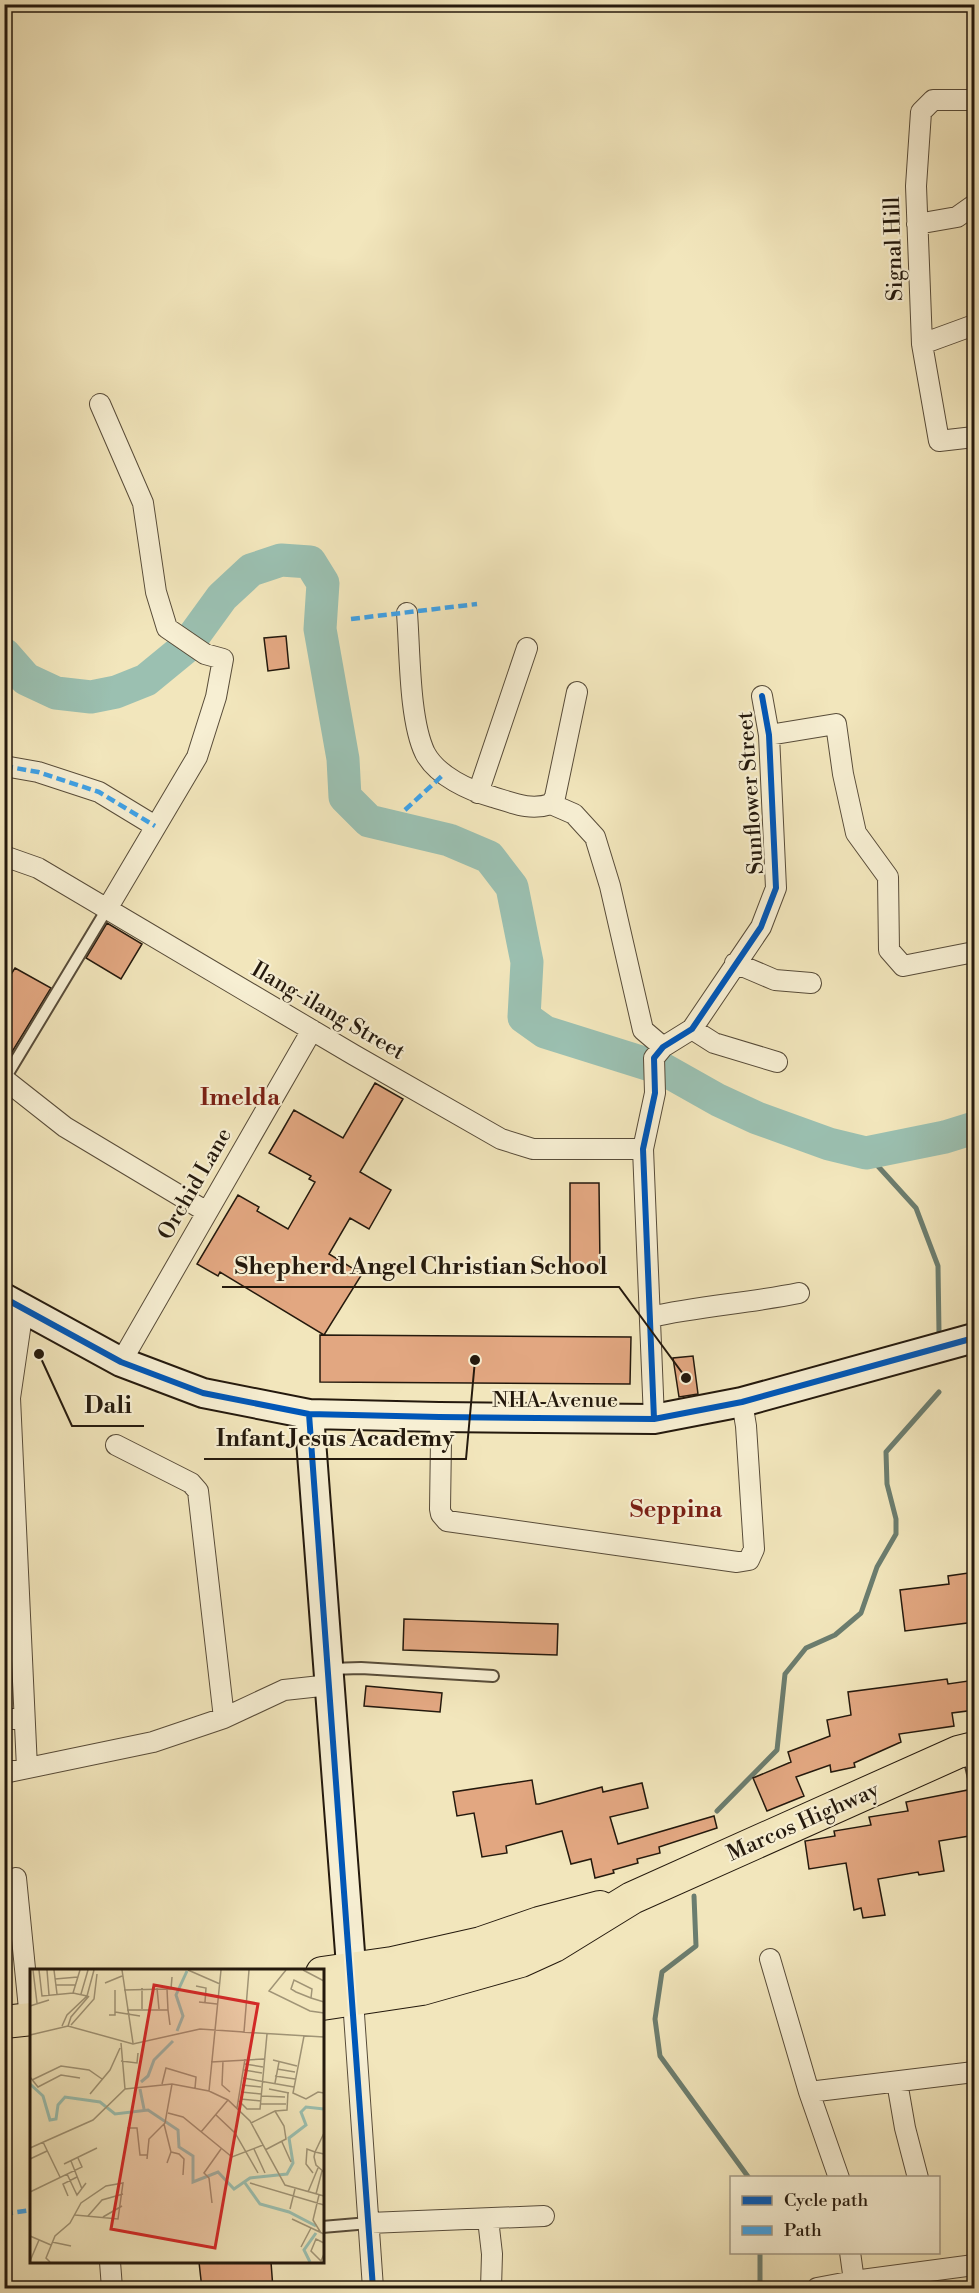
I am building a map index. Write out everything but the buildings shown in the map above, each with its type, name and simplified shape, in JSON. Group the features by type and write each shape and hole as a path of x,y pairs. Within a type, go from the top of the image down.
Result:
{"main road":[{"name":"Marcos Highway","path":"337,1971 392,1963 481,1943 539,1923 632,1898 972,1758"},
{"name":"Marcos Highway","path":"324,2004 422,1989 520,1960 554,1946 632,1898"}],"street":[{"name":"Signal Hill","path":"975,100 933,100 921,112 916,186 922,344 939,441 975,437"},
{"path":"917,224 957,217 975,205"},
{"path":"922,344 975,325"},
{"path":"100,404 143,503 156,592 167,628 205,654 223,659 216,697 197,757 107,909"},
{"path":"407,613 415,718 425,753 444,774 478,793 522,806 539,808 551,804 555,798 577,692"},
{"path":"478,793 527,648"},
{"name":"Sunflower Street","path":"659,1052 692,1029 761,927 776,888 769,735 762,696"},
{"path":"769,735 836,724 843,774 856,833 888,878 889,950 903,966 975,952"},
{"path":"4,766 38,772 99,792 155,826"},
{"path":"551,804 574,814 595,837 610,886 643,1030 659,1052 655,1093 643,1149 654,1419"},
{"name":"Ilang-ilang Street","path":"4,856 38,868 501,1139 533,1149 643,1149"},
{"path":"735,963 775,980 811,982"},
{"path":"692,1029 714,1043 777,1062"},
{"name":"Orchid Lane","path":"121,1362 312,1030"},
{"path":"5,1080 65,1127 207,1212"},
{"path":"650,1317 756,1302 799,1293"},
{"path":"14,1304 7,1398 13,1663 24,1719 27,1768"},
{"name":"NHA Avenue","path":"14,1304 121,1362 203,1392 309,1414 439,1418 654,1419 742,1402 975,1338"},
{"path":"439,1418 440,1509 443,1518 447,1521 737,1562 749,1560 754,1549 746,1426 742,1402"},
{"path":"309,1414 329,1677 337,1971 353,2000 373,2289"},
{"path":"116,1445 191,1483 198,1491 224,1718"},
{"path":"4,1773 153,1742 224,1718 284,1690 329,1677"},
{"path":"4,1719 24,1719"},
{"path":"16,1878 22,2020"},
{"path":"770,1959 809,2092 838,2176"},
{"path":"809,2092 975,2072"},
{"path":"897,2082 904,2128 917,2176"},
{"path":"369,2223 544,2216"},
{"path":"488,2219 492,2254 491,2289"},
{"path":"850,2254 854,2281"},
{"path":"817,2289 939,2261 975,2265"},
{"path":"110,2263 112,2289"}],"lane":[{"path":"5,1080 107,909"},
{"path":"329,1677 361,1668 493,1676"},
{"path":"324,2227 369,2223"}],"waterway":[{"path":"4,654 26,679 56,693 91,697 116,692 146,680 185,648 222,597 251,570 281,560 310,562 323,583 320,629 343,759 345,797 369,821 449,840 489,857 512,887 527,962 524,1017 545,1032 663,1069 718,1100 757,1118 829,1144 866,1153 945,1137 974,1128"},
{"path":"866,1153 916,1208 938,1266 939,1332"},
{"path":"717,1811 777,1750 785,1674 806,1648 835,1635 861,1613 877,1567 896,1534 896,1519 887,1484 886,1452 939,1392"},
{"path":"694,1896 696,1946 662,1972 655,2019 660,2056 748,2176"},
{"path":"760,2254 760,2288"}],"marked path":[{"path":"351,619 477,604"},
{"path":"4,766 38,772 99,792 155,826"},
{"path":"405,810 444,774"},
{"path":"4,2214 30,2210"}],"cycle path":[{"path":"654,1419 643,1149 655,1093 654,1058 663,1047 692,1029 761,927 776,888 769,735 762,696"},
{"path":"4,1298 121,1362 203,1393 309,1414 654,1419 742,1402 974,1338"},
{"path":"309,1414 373,2288"}],"place":[{"name":"Dali","path":"39,1354"},
{"name":"Infant Jesus Academy","path":"475,1360"},
{"name":"Shepherd Angel Christian School","path":"686,1378"}],"district":[{"name":"Imelda","path":"240,1098"},
{"name":"Seppina","path":"676,1510"}]}
